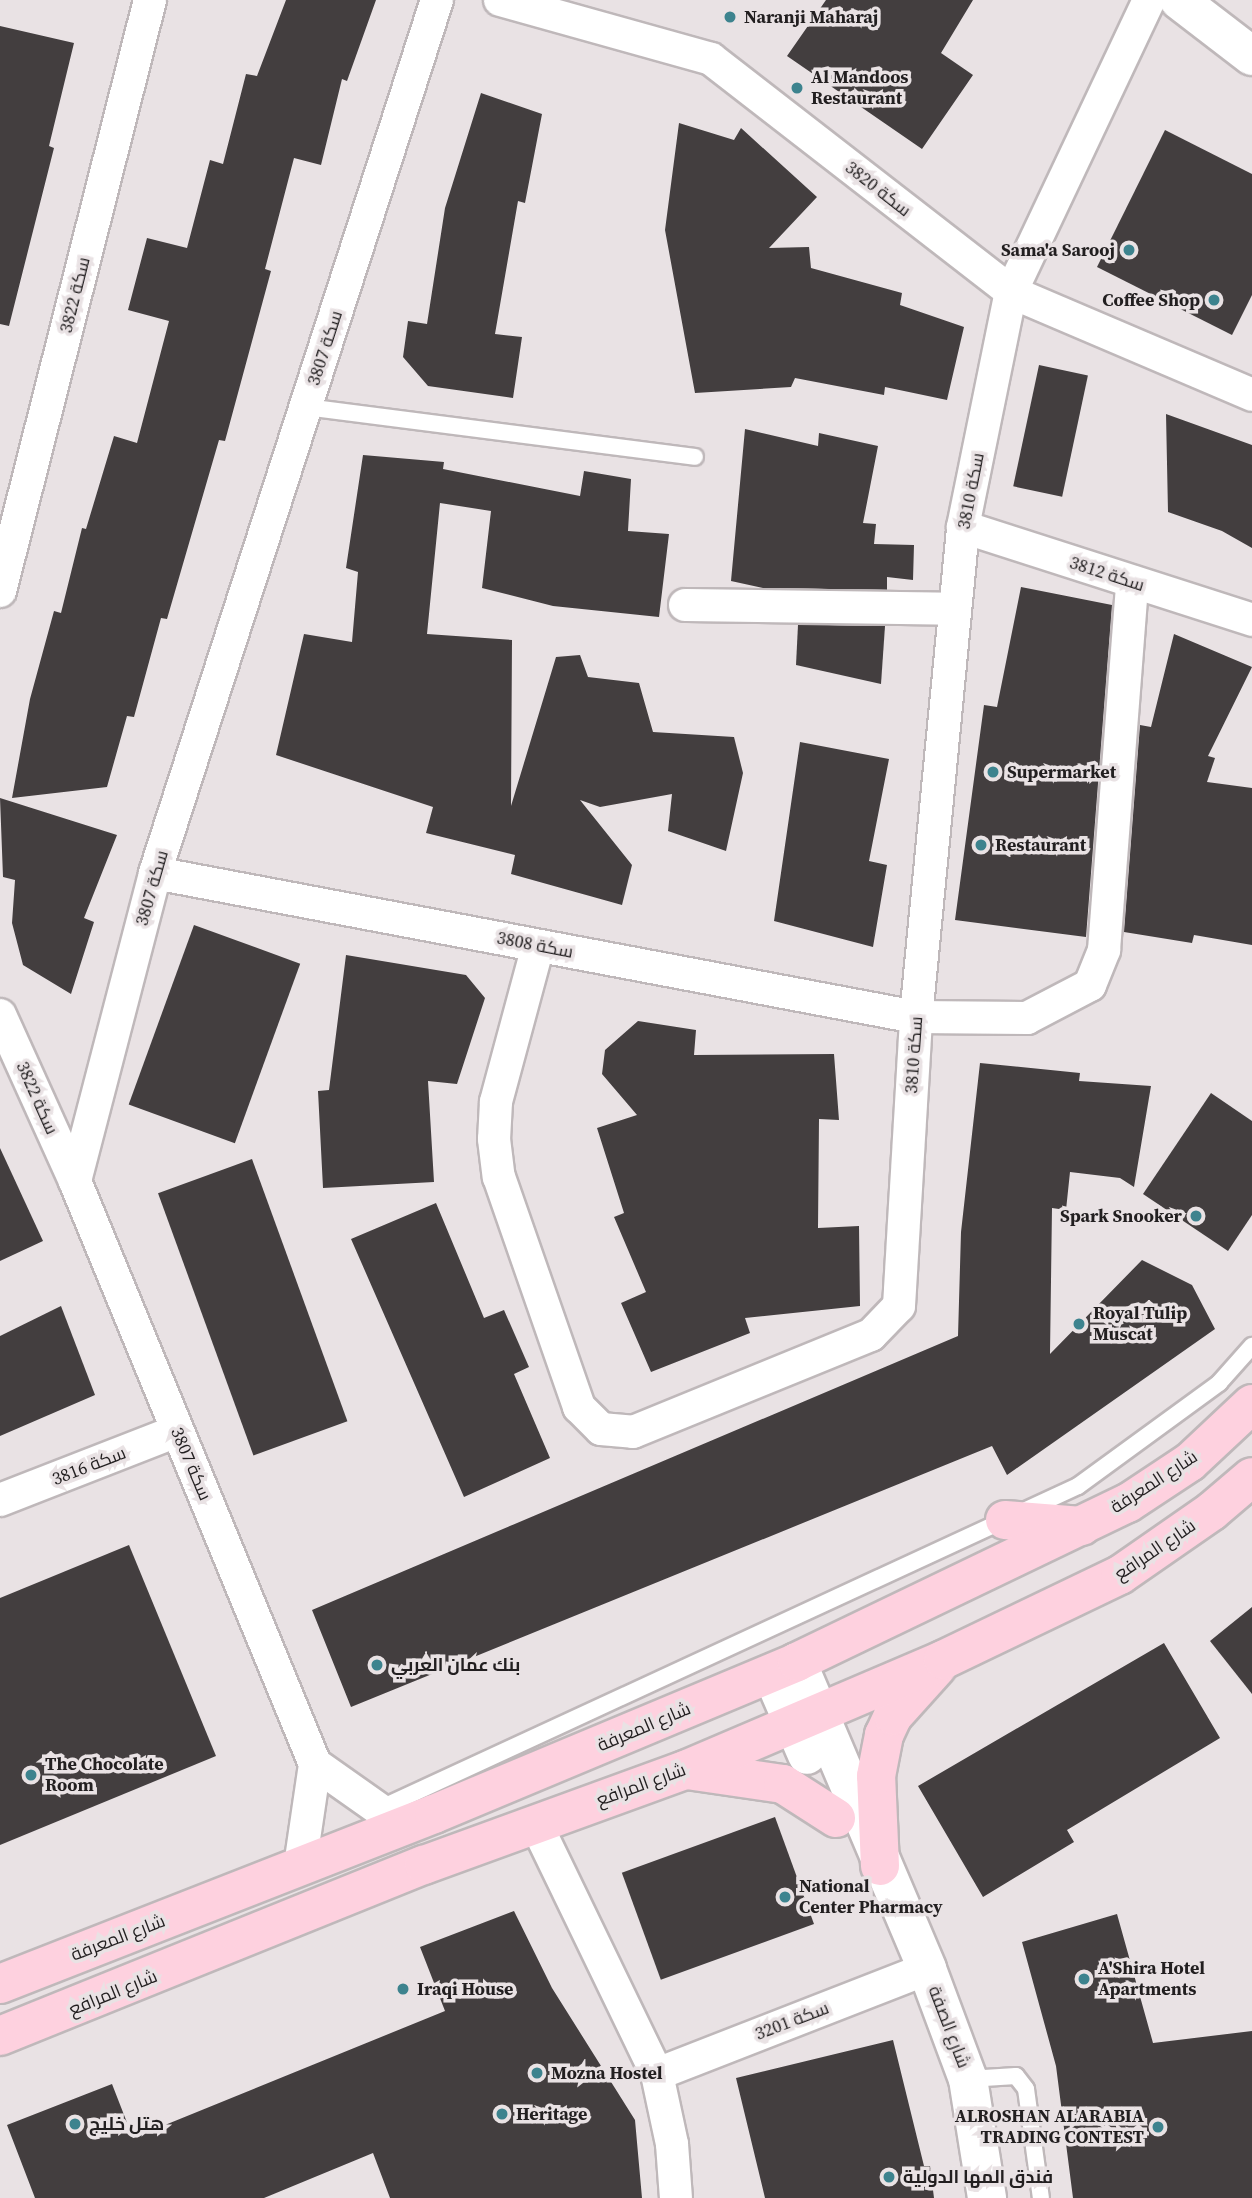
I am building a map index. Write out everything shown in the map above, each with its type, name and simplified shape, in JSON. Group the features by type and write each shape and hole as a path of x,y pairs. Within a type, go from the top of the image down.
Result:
{"main road":[{"name":"شارع المعرفة","path":"0,1984 300,1866 391,1818 784,1668 1082,1526 1190,1462 1252,1404"},
{"name":"شارع المرافع","path":"0,2036 537,1824 685,1770 943,1660 1120,1575 1252,1478"},
{"path":"1005,1520 1082,1526"},
{"path":"880,1866 876,1776 884,1735 893,1716 943,1660"},
{"path":"685,1770 783,1784 836,1818"}],"street":[{"name":"سكة 3822","path":"0,591 150,0"},
{"name":"سكة 3807","path":"316,1764 75,1181 155,873 437,0"},
{"name":"سكة 3820","path":"500,0 711,59 1011,292 1252,395"},
{"name":"سكة 3810","path":"538,946 496,1102 496,1152 499,1177 579,1407 601,1429 633,1432 871,1335 899,1306 916,1017 963,527 1011,292 1149,0"},
{"path":"1179,0 1252,56"},
{"name":"سكة 3812","path":"963,527 1252,620"},
{"name":"سكة 3808","path":"155,873 916,1017 1027,1018 1090,985 1104,950 1132,582"},
{"path":"685,605 955,609"},
{"name":"سكة 3822","path":"0,1014 75,1181"},
{"name":"سكة 3816","path":"0,1500 177,1431"},
{"name":"شارع الصفة","path":"784,1668 927,1969 968,2079 987,2198"},
{"name":"شارع الصفة","path":"806,1718 836,1818 880,1866"},
{"path":"300,1866 316,1764 391,1818"},
{"path":"537,1824 657,2074 672,2144 676,2198"},
{"name":"سكة 3201","path":"657,2074 927,1969"}],"lane":[{"path":"306,407 695,457"},
{"path":"391,1818 1078,1486 1146,1441 1219,1383 1252,1346"},
{"path":"968,2079 1016,2076 1026,2089 1041,2198"}],"building":[{"path":"286,0 376,0 347,81 342,79 321,165 294,158 265,269 271,271 225,441 219,440 167,619 161,618 134,717 127,716 107,787 12,798 30,699 54,611 61,613 82,528 86,529 114,436 137,443 169,321 128,310 147,238 187,248 210,160 223,164 246,74 257,76"},
{"path":"826,0 973,0 941,53 973,75 922,149 787,56"},
{"path":"0,26 74,43 49,146 54,148 9,326 0,324"},
{"path":"481,93 542,114 525,203 518,201 495,334 522,337 513,398 428,386 403,357 408,321 427,324 445,208"},
{"path":"679,123 734,140 741,128 817,197 769,248 809,247 811,268 902,293 900,305 964,327 947,400 885,387 884,395 795,378 791,387 695,393 665,230"},
{"path":"1165,130 1252,174 1252,295 1232,335 1097,267"},
{"path":"1039,365 1088,375 1062,497 1013,486"},
{"path":"1166,414 1252,445 1252,548 1222,531 1168,512"},
{"path":"745,429 818,446 819,433 878,446 863,523 876,524 874,544 914,545 913,580 887,577 887,590 763,588 731,581"},
{"path":"363,455 444,462 443,469 580,496 584,471 631,479 628,531 669,534 659,617 553,606 482,588 491,511 440,503 427,634 512,640 511,806 556,657 580,655 588,677 639,683 653,732 734,737 743,773 726,851 668,831 672,794 600,807 580,800 632,865 622,905 511,874 515,855 426,833 433,807 276,755 304,634 352,642 358,572 346,568"},
{"path":"1021,587 1112,605 1086,937 955,920 984,705 997,707"},
{"path":"798,625 885,626 881,684 796,665"},
{"path":"1174,634 1252,667 1208,756 1215,758 1207,782 1252,788 1252,945 1194,935 1192,943 1124,932 1140,725 1151,727"},
{"path":"800,742 889,759 869,861 887,865 873,947 774,921"},
{"path":"0,798 117,835 84,918 94,922 71,994 23,965 12,923 15,880 3,877"},
{"path":"194,925 300,964 235,1143 129,1104"},
{"path":"346,955 466,975 485,998 457,1084 428,1081 434,1182 323,1188 318,1091 329,1090"},
{"path":"638,1021 696,1030 694,1055 834,1054 839,1120 819,1119 818,1228 859,1226 860,1306 745,1318 750,1333 651,1372 621,1303 646,1292 614,1217 624,1213 597,1128 637,1115 602,1074 605,1050"},
{"path":"980,1063 1080,1073 1079,1081 1151,1086 1134,1187 1120,1178 1070,1172 1066,1210 1052,1208 1050,1354 1142,1260 1192,1285 1215,1329 1007,1475 992,1446 351,1707 312,1610 958,1336 961,1232"},
{"path":"1211,1093 1252,1121 1252,1215 1228,1251 1143,1194"},
{"path":"0,1148 43,1241 0,1261"},
{"path":"252,1159 347,1421 253,1455 158,1193"},
{"path":"436,1203 484,1318 504,1310 529,1367 514,1374 550,1458 464,1497 351,1239"},
{"path":"61,1306 95,1395 0,1436 0,1336"},
{"path":"129,1545 216,1756 0,1845 0,1598"},
{"path":"1252,1607 1252,1694 1210,1641"},
{"path":"1164,1643 1220,1738 1067,1830 1074,1842 983,1897 918,1786"},
{"path":"775,1817 814,1924 661,1980 622,1873"},
{"path":"514,1911 552,1988 635,2120 642,2198 390,2198 373,2153 264,2198 35,2198 7,2125 112,2084 133,2138 445,2011 420,1947"},
{"name":"ALROSHAN ALARABIA TRADING CONTEST","path":"1117,1914 1153,2043 1252,2031 1252,2198 1073,2198 1056,2066 1022,1942"},
{"path":"893,2040 924,2166 930,2166 934,2198 765,2198 736,2078"}],"place":[{"name":"Naranji Maharaj","path":"730,17"},
{"name":"Al Mandoos Restaurant","path":"797,88"},
{"name":"Sama'a Sarooj","path":"1129,250"},
{"name":"Coffee Shop","path":"1214,300"},
{"name":"Supermarket","path":"993,772"},
{"name":"Restaurant","path":"981,845"},
{"name":"Spark Snooker","path":"1196,1216"},
{"name":"Royal Tulip Muscat","path":"1079,1324"},
{"name":"بنك عمان العربي","path":"377,1665"},
{"name":"The Chocolate Room","path":"31,1775"},
{"name":"National Center Pharmacy","path":"785,1897"},
{"name":"A'Shira Hotel Apartments","path":"1084,1979"},
{"name":"Iraqi House","path":"403,1989"},
{"name":"Mozna Hostel","path":"537,2073"},
{"name":"Heritage","path":"502,2114"},
{"name":"هتل خلیج","path":"75,2124"},
{"name":"ALROSHAN ALARABIA TRADING CONTEST","path":"1158,2127"},
{"name":"فندق المها الدولية","path":"889,2177"}]}
